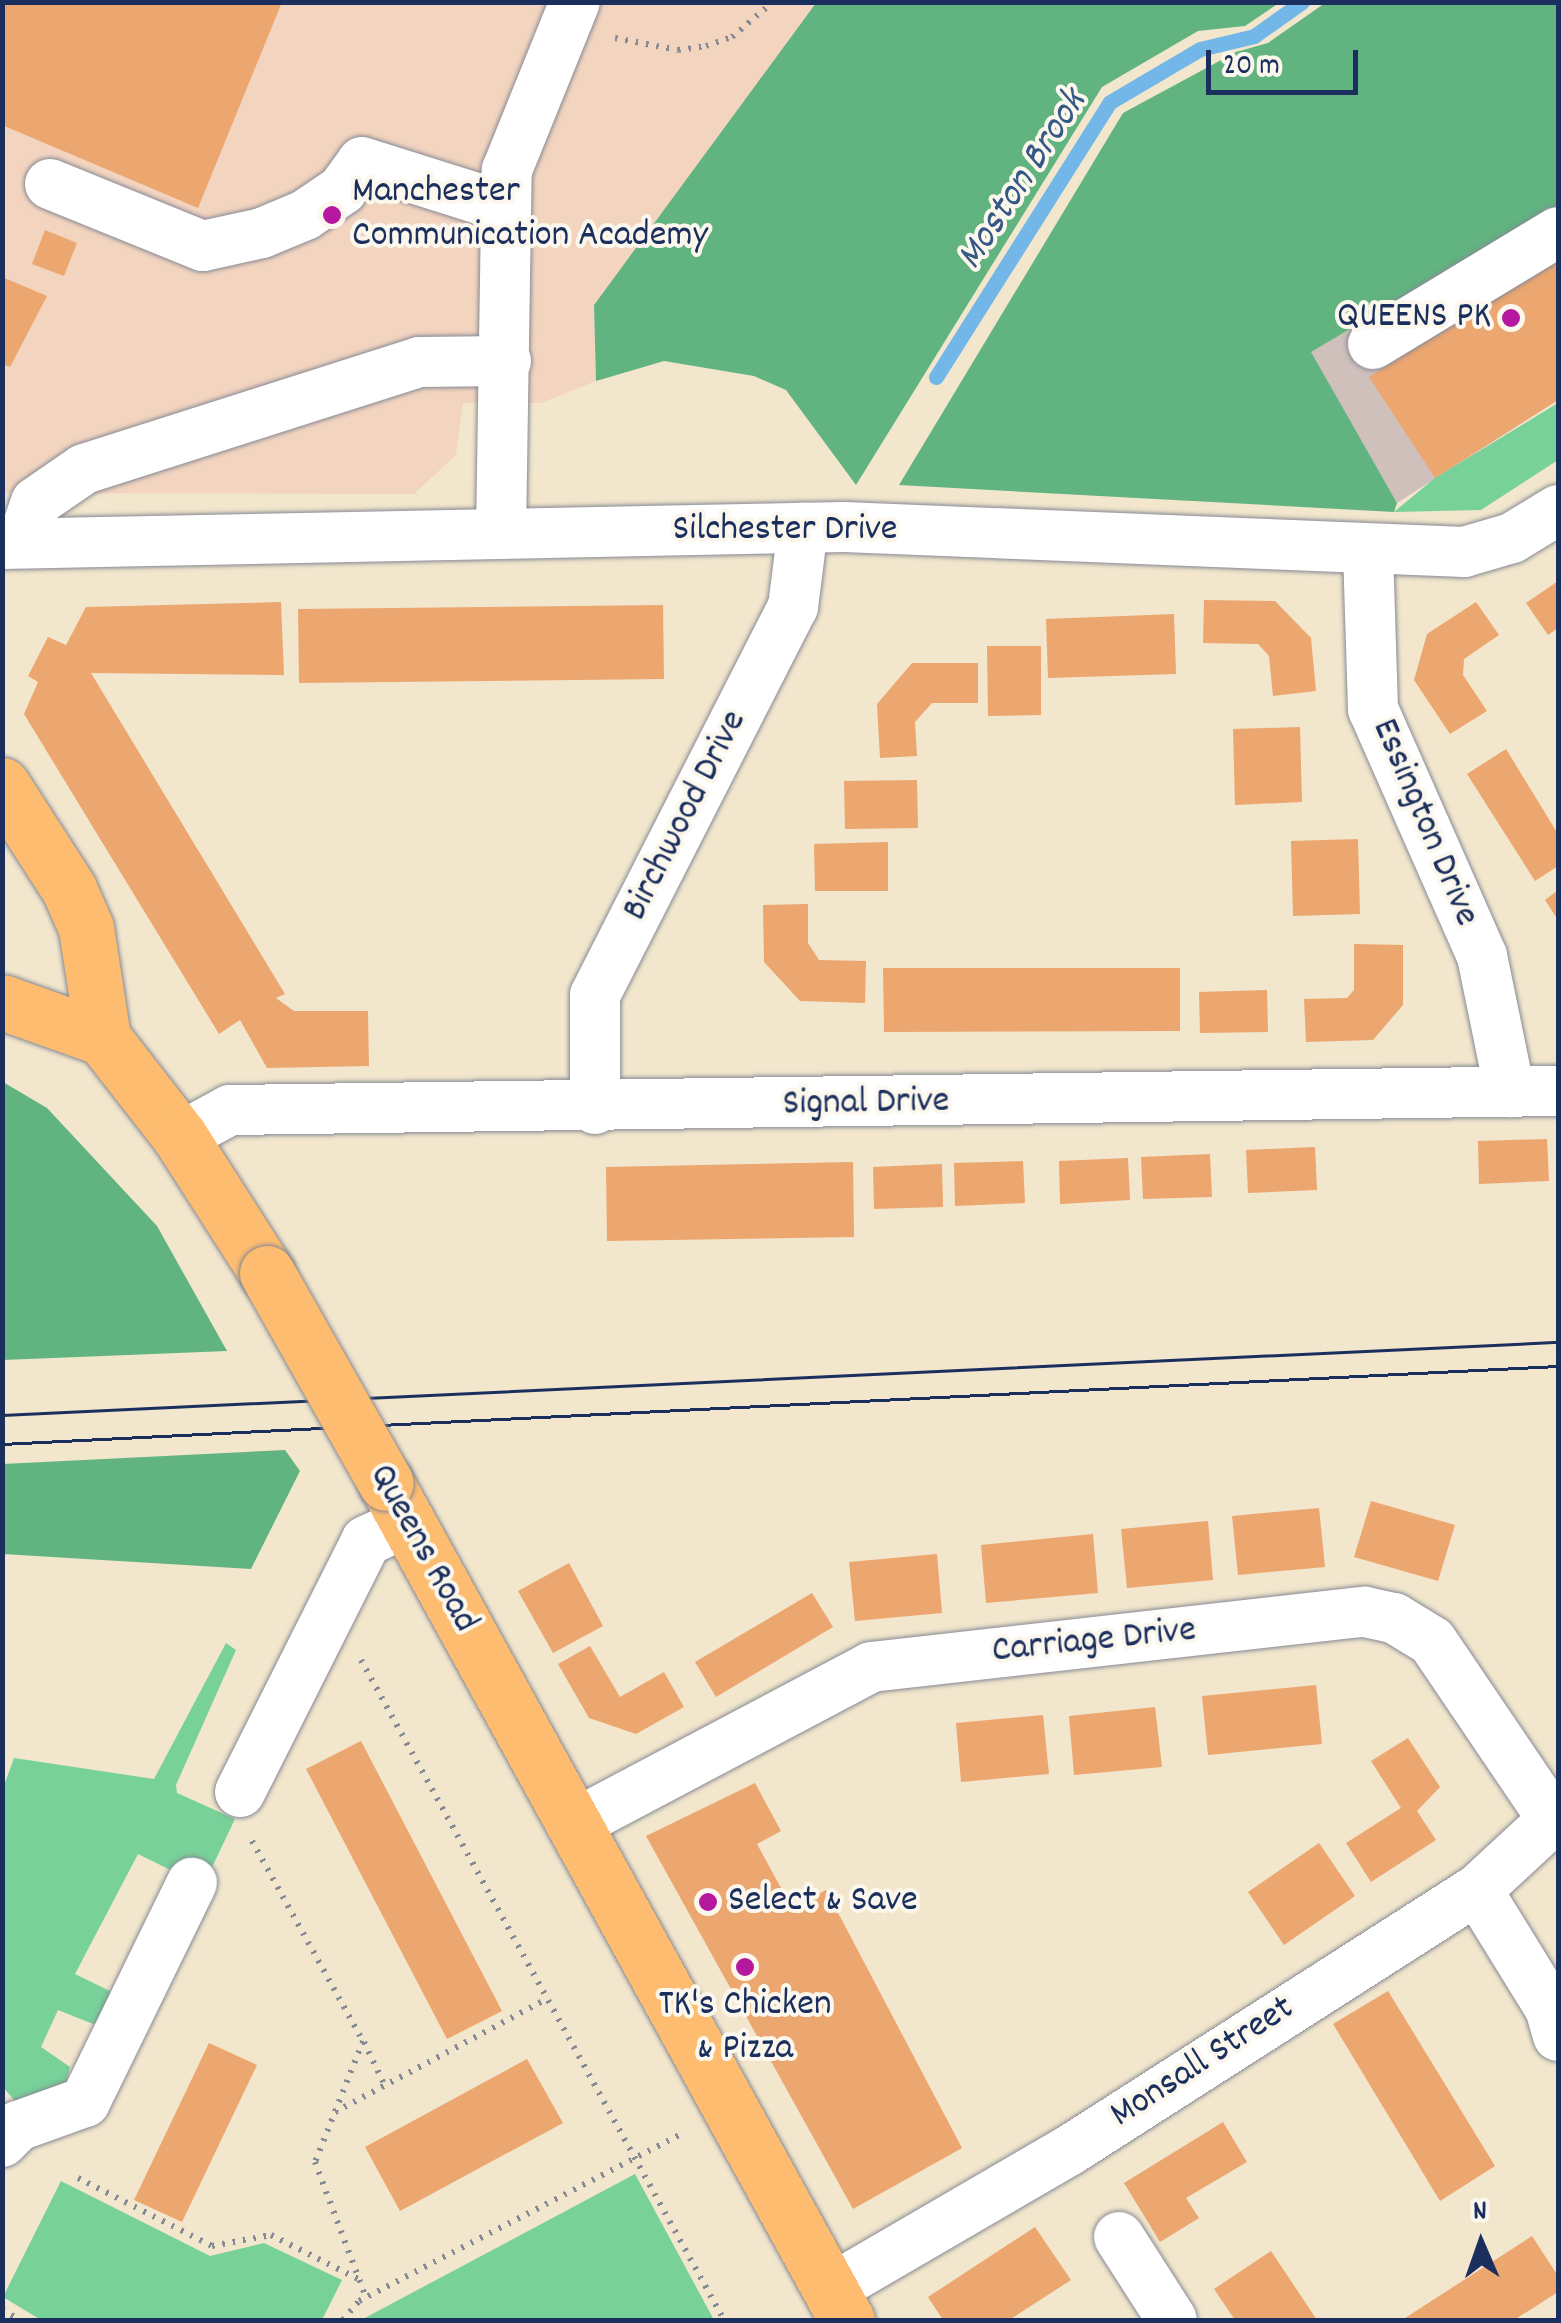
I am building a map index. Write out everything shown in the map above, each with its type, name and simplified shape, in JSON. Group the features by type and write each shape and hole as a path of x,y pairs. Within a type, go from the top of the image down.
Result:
{"highway":[{"name":"Queens Road","path":"2,786 86,928 104,1038 180,1137 267,1273 839,2305"},
{"path":"2,1002 104,1038"}],"street":[{"path":"501,534 505,207 520,124 571,12"},
{"path":"50,184 203,246 262,233 305,214 342,190 362,162 505,207"},
{"path":"1373,344 1558,232"},
{"path":"12,543 36,502 84,469 419,362 506,361"},
{"name":"Silchester Drive","path":"12,543 803,528 1464,552 1512,538 1558,510"},
{"name":"Birchwood Drive","path":"595,1109 595,995 793,607 803,528"},
{"name":"Essington Drive","path":"1368,550 1374,709 1482,956 1534,1092"},
{"name":"Signal Drive","path":"180,1137 230,1110 595,1109 1534,1092"},
{"path":"242,1809 366,1541 397,1502"},
{"name":"Carriage Drive","path":"574,1824 871,1668 1364,1612 1394,1618 1432,1641 1555,1816"},
{"name":"Monsall Street","path":"839,2305 1070,2150 1478,1890 1555,1816"},
{"path":"8,2121 86,2102 192,1883"},
{"path":"1478,1890 1550,2008 1558,2036"},
{"path":"1119,2237 1172,2320"}],"path":[{"path":"571,12 626,42 678,50 732,37 773,2"},
{"path":"354,1646 724,2320"},
{"path":"242,1809 385,2086"},
{"path":"334,2113 547,1999"},
{"path":"364,2040 314,2162 366,2298"},
{"path":"343,2320 366,2298 730,2108"},
{"path":"78,2178 212,2246 271,2234 359,2280"},
{"path":"2,2310 21,2320"}],"shaded area":[{"name":"Manchester Communication Academy","path":"3,3 816,3 594,305 596,381 541,403 463,403 456,455 414,494 3,493"},
{"path":"1558,206 1558,400 1397,503 1310,352"}],"green space":[{"path":"816,3 1279,3 1245,26 1198,31 1102,87 856,485 786,390 754,376 664,361 596,381 594,305"},
{"path":"1325,3 1558,3 1558,206 1311,352 1397,503 1394,512 899,485 1123,113 1236,52 1268,43"},
{"path":"1558,403 1558,460 1481,510 1394,512 1435,478"},
{"path":"3,1082 47,1108 157,1226 227,1351 3,1360"},
{"path":"285,1450 300,1471 251,1569 3,1554 3,1464"},
{"path":"226,1643 236,1650 176,1785 177,1793 235,1819 203,1886 138,1854 75,1974 114,1993 107,2019 93,2024 58,2010 41,2047 70,2067 66,2084 20,2107 3,2087 2,1791 14,1758 154,1779"},
{"path":"635,2174 714,2320 361,2320 545,2222"},
{"path":"61,2181 210,2256 264,2243 342,2280 322,2320 41,2320 3,2297"}],"building":[{"path":"2,2 282,2 198,208 2,125"},
{"path":"45,230 77,243 64,276 32,264"},
{"name":"QUEENS PK","path":"1558,259 1558,400 1435,478 1369,377"},
{"path":"2,277 47,296 10,367 2,364"},
{"path":"1558,581 1558,628 1548,635 1526,603"},
{"path":"1204,600 1275,601 1311,638 1316,691 1273,696 1269,656 1258,644 1203,643"},
{"path":"281,602 284,675 91,673 285,994 276,998 294,1011 368,1011 369,1066 267,1068 240,1020 219,1034 24,714 38,682 28,676 48,637 66,645 86,607"},
{"path":"1476,602 1499,635 1464,659 1463,675 1487,711 1450,734 1414,680 1427,634"},
{"path":"663,605 664,679 299,683 298,609"},
{"path":"1174,614 1176,674 1048,678 1046,619"},
{"path":"987,646 1041,646 1041,715 988,716"},
{"path":"912,663 978,663 978,703 932,703 915,722 917,756 880,758 877,704"},
{"path":"1300,727 1302,802 1235,805 1233,729"},
{"path":"1506,749 1558,834 1558,866 1535,881 1467,774"},
{"path":"917,780 918,828 845,829 844,781"},
{"path":"1358,839 1360,914 1293,916 1291,841"},
{"path":"888,842 888,891 815,891 814,844"},
{"path":"1558,890 1558,920 1545,900"},
{"path":"808,904 808,943 819,960 866,961 865,1003 800,1001 764,962 763,905"},
{"path":"1354,944 1403,945 1403,1005 1373,1040 1306,1042 1304,999 1347,998 1354,990"},
{"path":"883,968 1180,968 1180,1031 884,1032"},
{"path":"1267,990 1268,1032 1200,1033 1199,992"},
{"path":"1547,1139 1549,1181 1479,1184 1478,1141"},
{"path":"1315,1147 1317,1190 1248,1193 1246,1150"},
{"path":"1210,1154 1212,1197 1143,1199 1141,1157"},
{"path":"1128,1158 1130,1200 1060,1204 1059,1161"},
{"path":"1023,1161 1025,1203 955,1206 954,1163"},
{"path":"853,1162 854,1237 607,1241 606,1167"},
{"path":"942,1164 943,1207 874,1209 873,1167"},
{"path":"1371,1501 1455,1525 1438,1581 1354,1557"},
{"path":"1319,1508 1325,1567 1238,1575 1232,1516"},
{"path":"1208,1521 1213,1580 1127,1588 1121,1529"},
{"path":"1093,1534 1098,1593 986,1603 981,1545"},
{"path":"937,1554 942,1613 855,1621 849,1562"},
{"path":"569,1563 603,1626 553,1653 518,1591"},
{"path":"812,1593 833,1627 716,1697 695,1662"},
{"path":"590,1646 620,1697 664,1672 684,1707 636,1734 589,1718 558,1664"},
{"path":"1316,1685 1322,1744 1208,1755 1202,1696"},
{"path":"1155,1707 1162,1767 1074,1775 1069,1716"},
{"path":"1043,1715 1049,1774 961,1782 956,1723"},
{"path":"1408,1738 1440,1787 1417,1811 1436,1840 1371,1882 1346,1843 1401,1808 1371,1761"},
{"path":"361,1741 502,2011 447,2039 306,1769"},
{"path":"755,1783 781,1831 757,1844 792,1908 826,1890 962,2148 853,2209 646,1836"},
{"path":"1319,1843 1355,1896 1284,1945 1248,1892"},
{"path":"1388,1991 1495,2166 1440,2201 1333,2024"},
{"path":"209,2043 257,2065 182,2222 134,2200"},
{"path":"527,2059 563,2123 400,2211 365,2147"},
{"path":"1223,2122 1247,2162 1186,2198 1199,2218 1160,2242 1124,2183"},
{"path":"1035,2227 1071,2280 1009,2320 943,2320 928,2297"},
{"path":"1532,2236 1558,2276 1558,2292 1514,2320 1402,2320"},
{"path":"1271,2251 1317,2320 1235,2320 1214,2289"}],"waterway":[{"name":"Moston Brook","path":"936,377 1110,102 1200,49 1254,36 1302,2"}],"tram line":[{"path":"2,1415 1558,1342"},
{"path":"2,1444 1558,1366"}],"place":[{"name":"Manchester Communication Academy","path":"332,215"},
{"name":"QUEENS PK","path":"1511,318"},
{"name":"Select & Save","path":"708,1902"},
{"name":"TK's Chicken & Pizza","path":"745,1967"}]}
